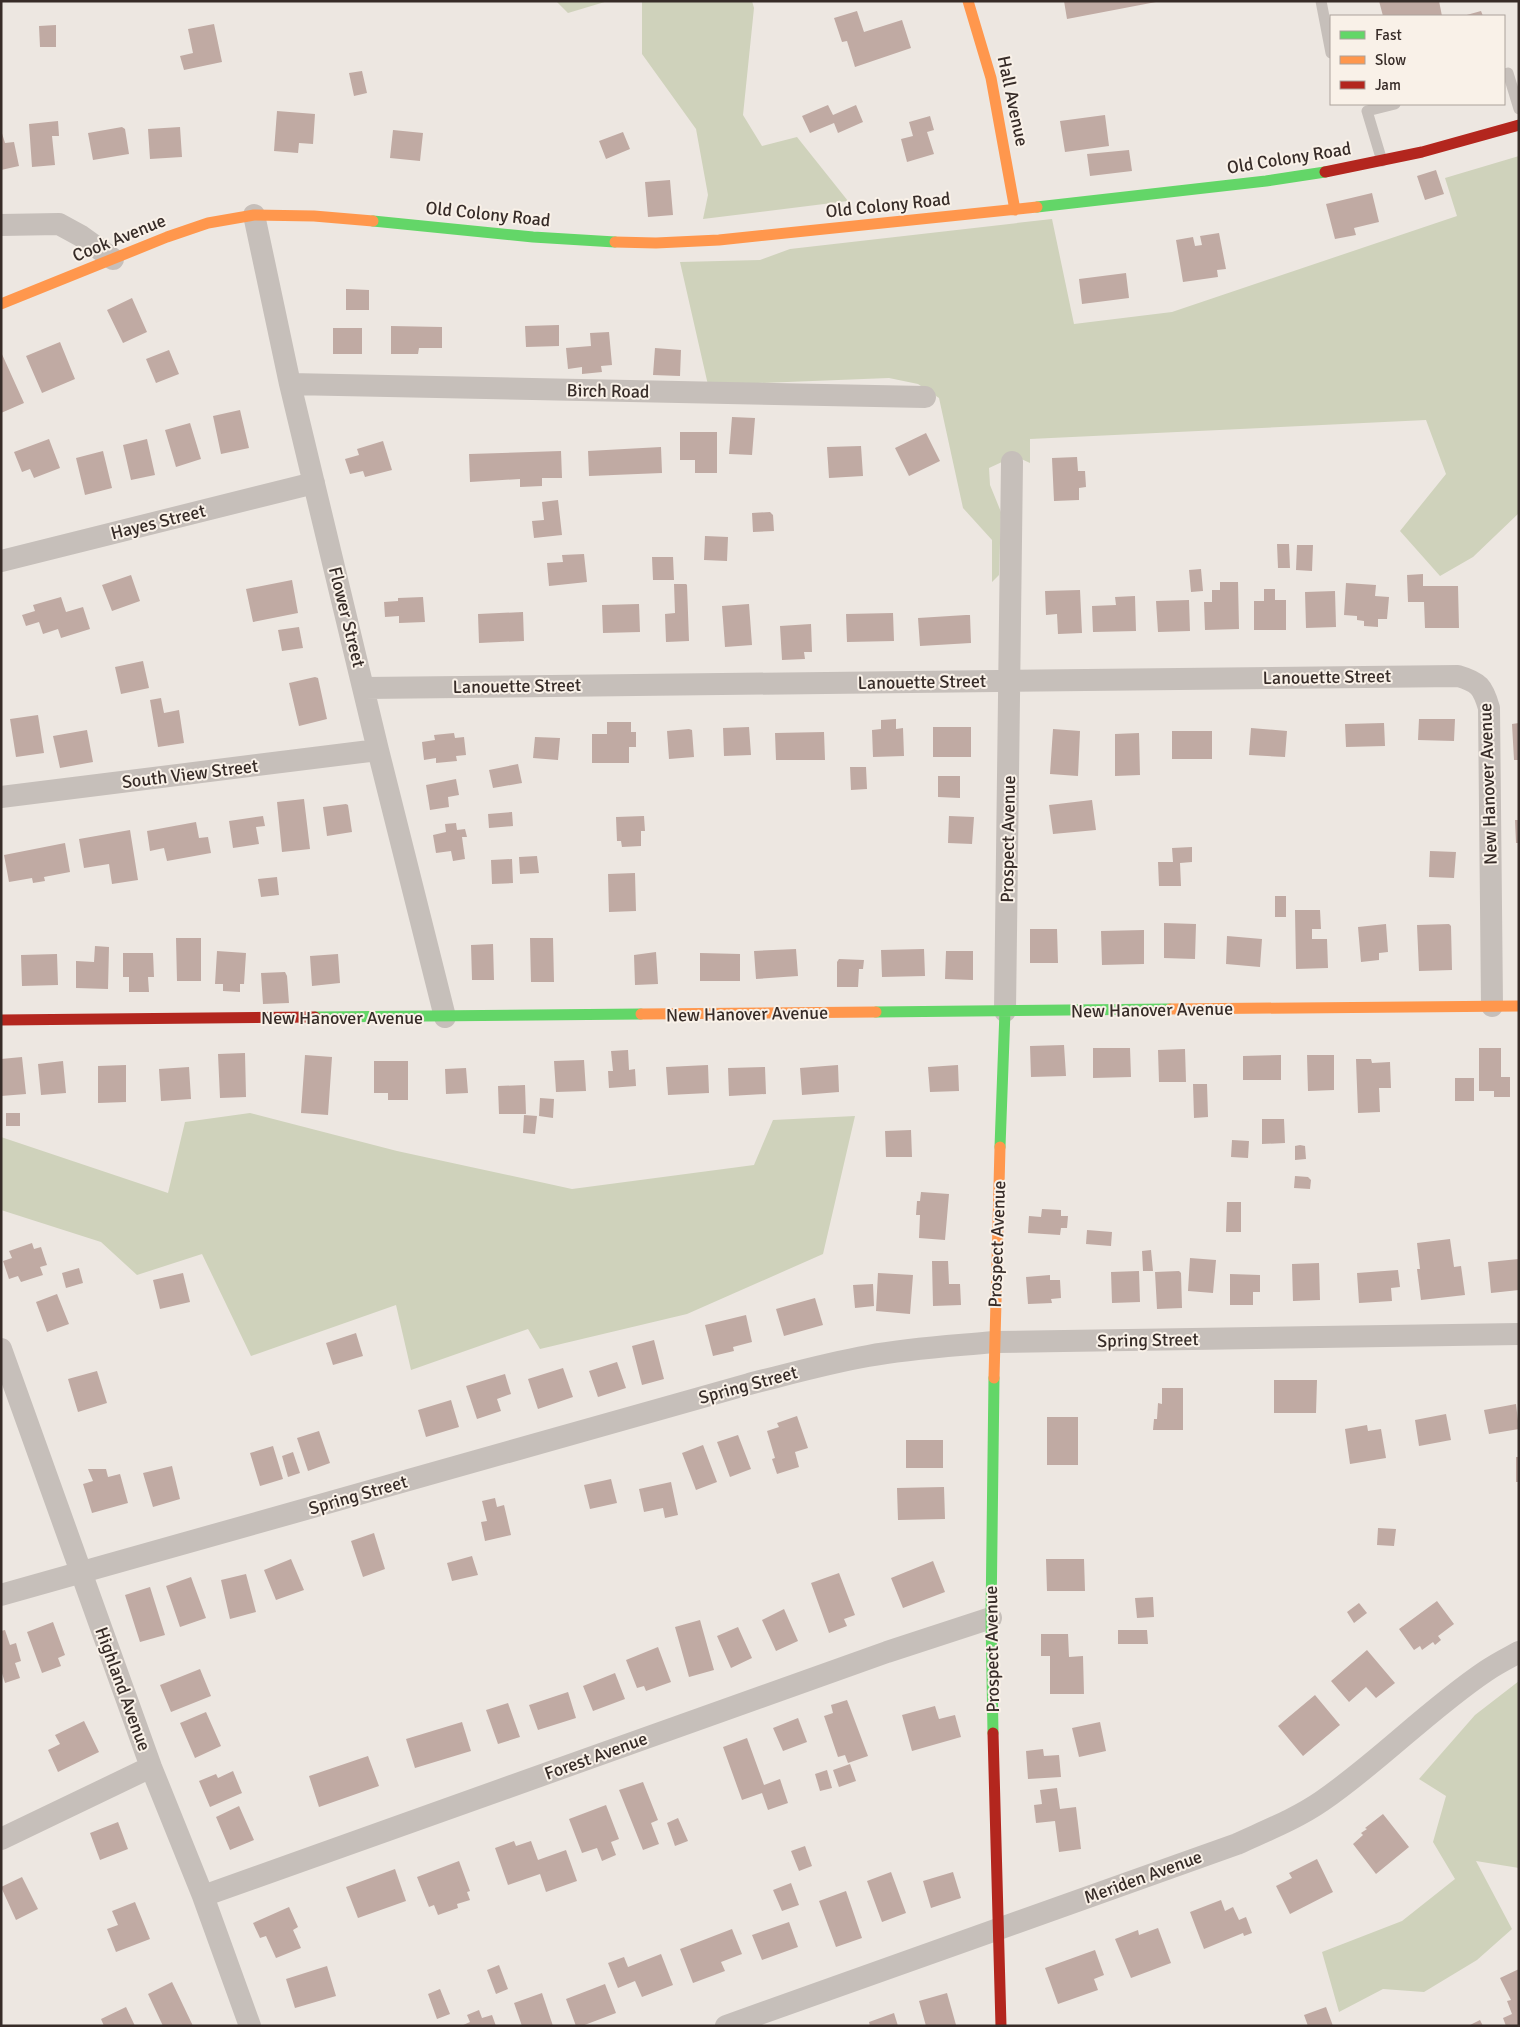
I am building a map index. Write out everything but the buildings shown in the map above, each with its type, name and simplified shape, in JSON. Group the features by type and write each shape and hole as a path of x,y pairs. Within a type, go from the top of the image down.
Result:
{"main road":[{"name":"Hall Avenue","path":"968,1 988,65 1002,120 1015,210"},
{"name":"Old Colony Road","path":"254,216 314,216 542,238 656,243 719,240 1015,210 1266,181 1382,161 1519,126"},
{"name":"Cook Avenue","path":"1,304 167,237 208,224 254,216"},
{"name":"New Hanover Avenue","path":"1,1020 1519,1006"},
{"name":"Prospect Avenue","path":"1001,2026 997,1929 991,1618 994,1342 1005,1011"}],"street":[{"name":"Flower Street","path":"254,216 290,384 378,750 445,1017"},
{"path":"1,225 59,224 81,236 113,259"},
{"name":"Birch Road","path":"290,384 925,398"},
{"name":"Prospect Avenue","path":"1005,1011 1012,462"},
{"name":"Hayes Street","path":"1,561 314,482"},
{"name":"Lanouette Street","path":"364,688 1458,676 1479,684"},
{"name":"New Hanover Avenue","path":"1479,684 1486,695 1490,708 1492,1006"},
{"name":"South View Street","path":"1,798 378,750"},
{"name":"Spring Street","path":"1,1595 80,1571 210,1537 812,1368 869,1356 925,1348 994,1342 1519,1334"},
{"name":"Highland Avenue","path":"1,1349 151,1767 203,1896 250,2026"},
{"name":"Forest Avenue","path":"203,1896 888,1652 991,1618"},
{"name":"Meriden Avenue","path":"726,2026 1237,1844 1277,1826 1320,1802 1357,1775 1460,1690 1487,1670 1519,1652"},
{"path":"1,1839 151,1767"}],"lane":[{"path":"1321,1 1330,48"},
{"path":"1505,74 1508,73 1519,109"},
{"path":"1382,161 1364,108 1387,105"}],"green space":[{"path":"556,1 608,1 568,13"},
{"path":"642,1 752,1 754,8 743,115 762,146 797,137 848,201 703,219 708,195 696,129 642,54"},
{"path":"1519,156 1519,513 1473,557 1440,576 1400,531 1446,474 1426,420 1030,439 1030,463 1015,456 989,468 990,485 1001,512 999,575 992,582 992,540 963,508 939,398 918,384 889,378 708,385 680,262 760,260 790,249 1052,219 1074,324 1172,312 1457,216 1445,178"},
{"path":"250,1113 397,1151 572,1189 754,1165 773,1120 855,1116 823,1254 687,1314 540,1349 528,1329 411,1370 396,1305 251,1356 202,1254 137,1275 101,1242 1,1210 1,1137 168,1193 185,1122"},
{"path":"1519,1681 1519,1868 1476,1861 1512,1929 1477,1960 1424,1992 1383,1989 1339,2012 1322,1952 1402,1921 1455,1879 1433,1842 1446,1796 1419,1779 1475,1715"}],"traffic: fast":[{"path":"1037,207 1266,181 1325,172"},
{"path":"373,221 533,237 615,242"},
{"path":"876,1012 1170,1009"},
{"path":"1000,1147 1005,1011"},
{"path":"315,1017 641,1014"},
{"path":"993,1733 991,1618 994,1378"}],"traffic: slow":[{"path":"968,1 991,78 1015,210"},
{"path":"615,242 656,243 719,240 1037,207"},
{"path":"1,304 167,237 208,223 254,215 314,216 373,221"},
{"path":"1170,1009 1519,1006"},
{"path":"641,1014 876,1012"},
{"path":"994,1378 1000,1147"}],"traffic: jam":[{"path":"1325,172 1422,152 1519,125"},
{"path":"1,1020 315,1017"},
{"path":"993,1733 1001,2026"}]}
